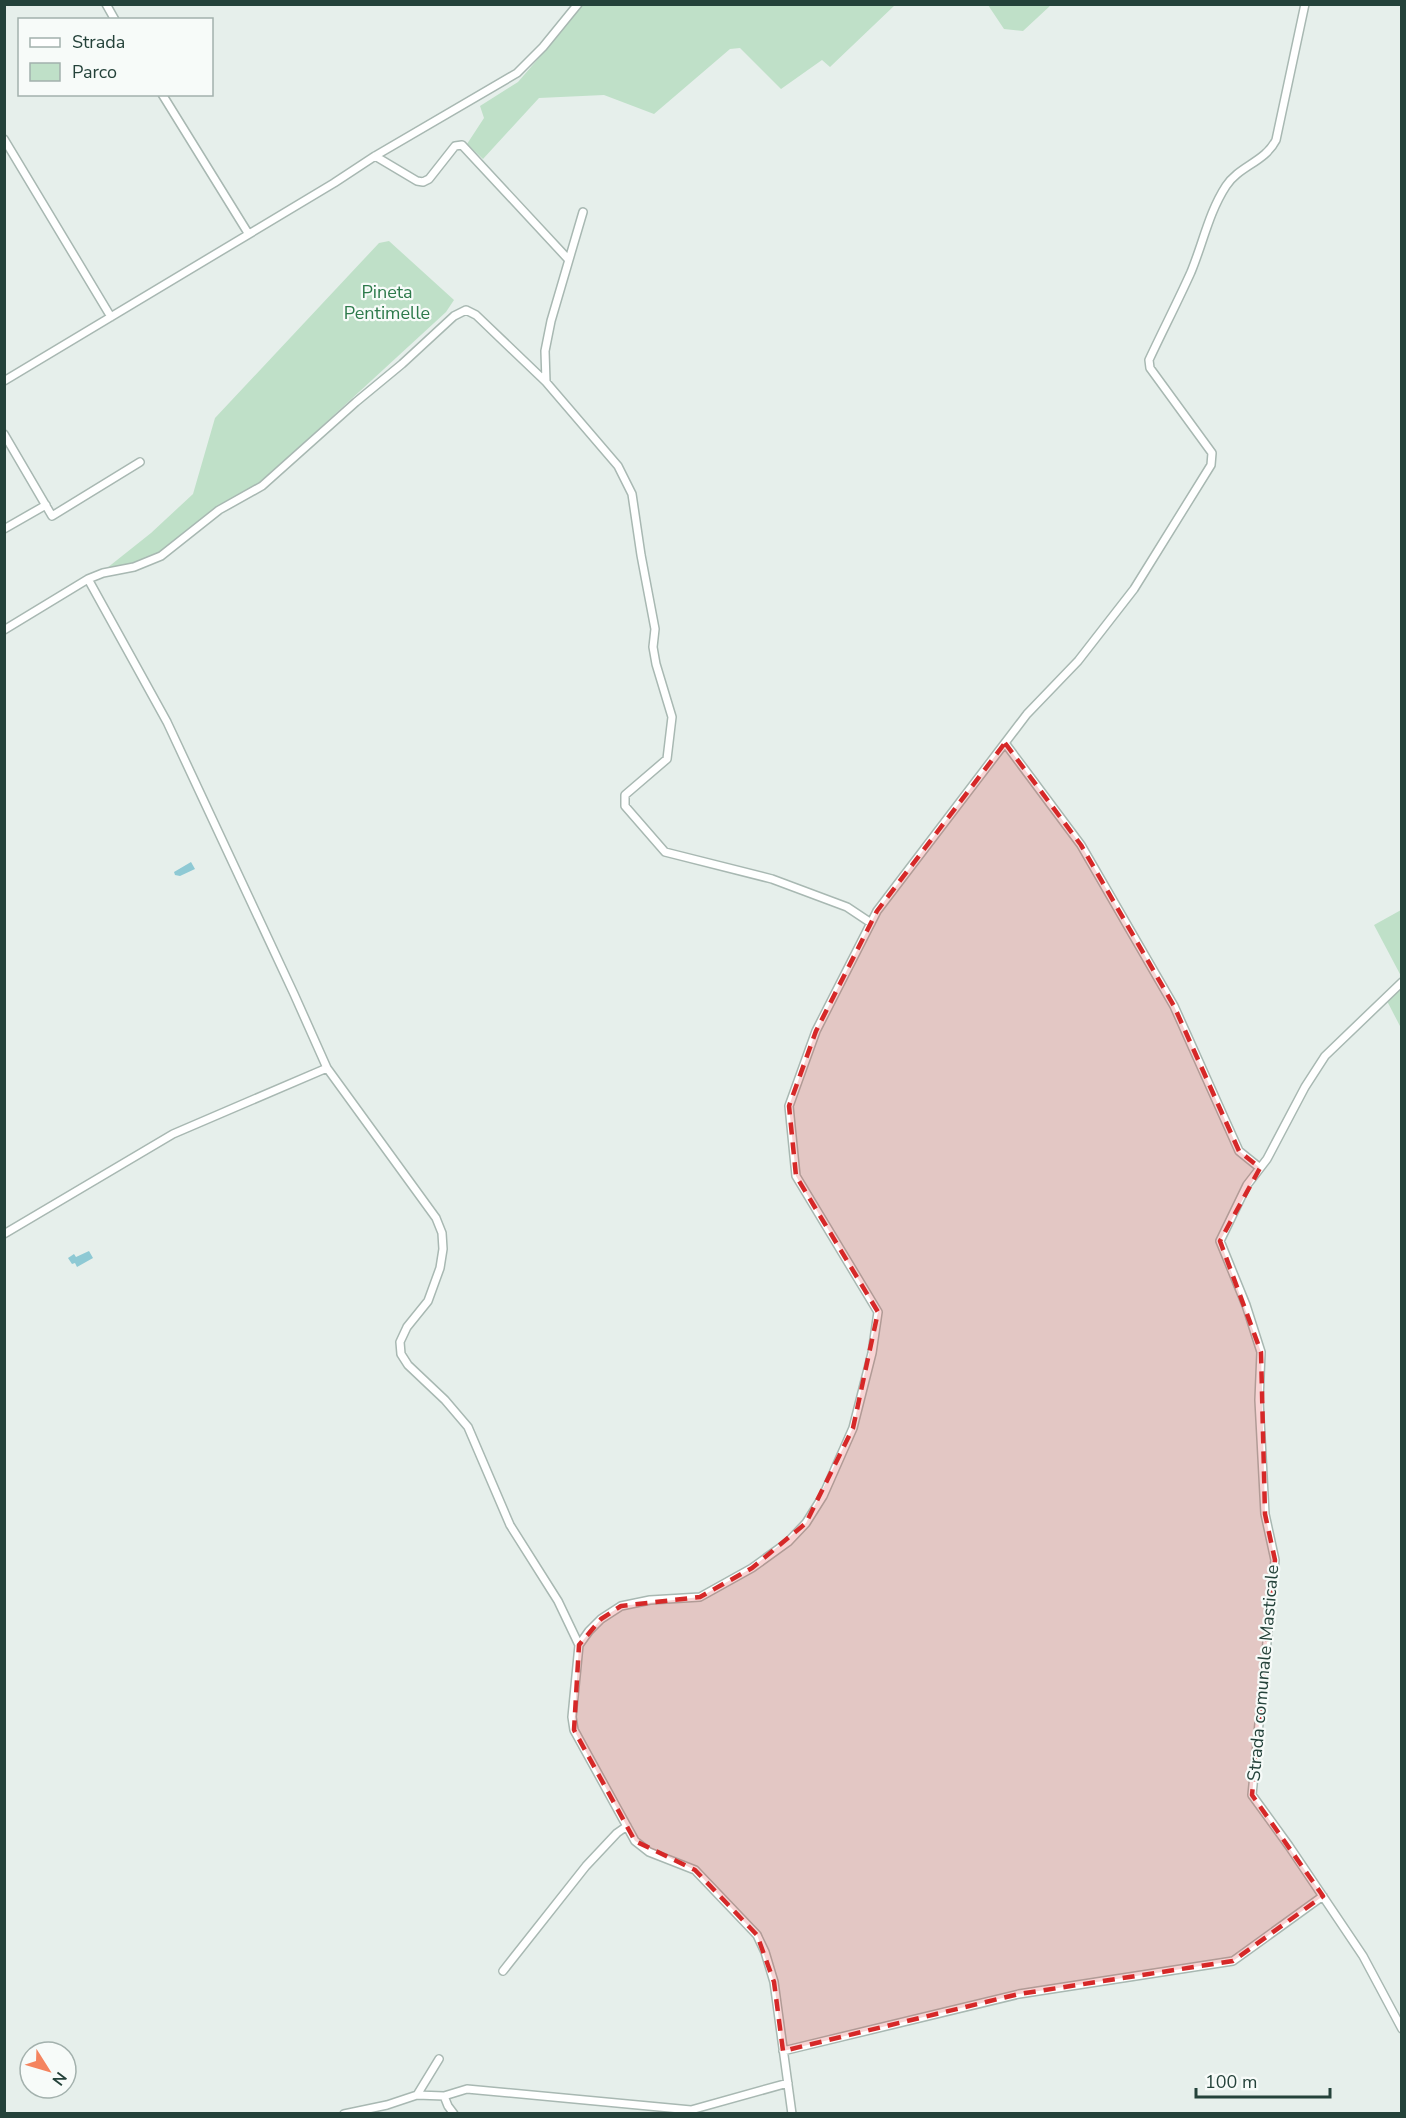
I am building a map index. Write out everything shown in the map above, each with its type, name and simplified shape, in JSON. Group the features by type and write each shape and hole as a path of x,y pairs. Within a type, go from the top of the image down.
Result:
{"street":[{"path":"106,4 114,18"},
{"path":"4,381 334,183 375,156 517,73 543,47 578,4"},
{"path":"792,2114 774,1982 765,1952 757,1935 695,1870 643,1848 635,1841 574,1730 572,1717 579,1645 601,1619 621,1606 650,1600 700,1597 752,1568 788,1542 806,1523 823,1496 853,1428 872,1353 878,1312 796,1176 789,1106 816,1031 877,911 1027,714 1078,661 1134,589 1212,465 1212,453 1150,368 1149,360 1191,271 1216,203 1226,185 1233,177 1265,156 1276,140 1305,4"},
{"path":"163,96 248,233"},
{"path":"4,139 111,317"},
{"path":"375,156 417,181 423,182 429,179 455,146 462,145 568,259"},
{"path":"546,382 545,351 551,321 582,212"},
{"path":"4,630 88,579 103,573 134,567 161,556 219,510 262,486 454,316 466,310 476,315 546,382 618,466 632,494 655,629 653,647 656,664 672,717 667,759 625,795 625,806 665,852 772,879 848,907 871,923"},
{"path":"4,434 52,516 140,462"},
{"path":"4,529 46,505"},
{"path":"88,579 167,722 327,1068 436,1218 442,1233 442,1249 435,1286 428,1301 407,1327 400,1342 401,1354 408,1365 445,1400 468,1427 510,1525 558,1601 579,1645"},
{"path":"1005,743 1082,845 1173,1006 1239,1151 1260,1168"},
{"name":"Strada comunale Masticale","path":"1401,982 1326,1056 1305,1087 1267,1159 1247,1185 1220,1241 1246,1305 1261,1352 1259,1400 1265,1514 1275,1560 1252,1795 1363,1956 1401,2028"},
{"path":"4,1234 172,1134 327,1068"},
{"path":"503,1971 586,1866 617,1833 627,1826"},
{"path":"783,2051 1019,1994 1233,1961 1323,1896"},
{"path":"417,2095 439,2059"},
{"path":"344,2114 387,2105 417,2095 444,2096 467,2089 691,2110 788,2083"},
{"path":"444,2096 454,2114"}],"highlighted area":[{"path":"1005,743 1081,845 1174,1006 1239,1151 1260,1168 1220,1241 1261,1352 1265,1514 1275,1560 1252,1795 1323,1896 1233,1961 1019,1994 783,2051 774,1982 757,1935 695,1870 635,1841 574,1730 579,1645 601,1619 621,1606 700,1597 752,1568 806,1523 853,1428 878,1312 796,1176 789,1106 816,1031 877,911"}],"green space":[{"path":"580,5 895,5 830,67 822,60 781,89 740,48 730,49 654,114 604,95 539,98 483,159 467,144 484,118 480,106 518,82 562,31"},
{"path":"988,5 1051,5 1023,31 1004,29"},
{"name":"Pineta Pentimelle","path":"389,241 454,300 446,312 260,483 218,506 150,561 107,568 151,533 193,494 215,418 379,243"},
{"path":"1401,910 1402,975 1401,976 1374,925"},
{"path":"1401,983 1401,1028 1386,999"}],"water":[{"path":"191,862 195,869 180,876 175,875 174,872"},
{"path":"89,1251 93,1258 77,1267 68,1258 74,1254 76,1257"}]}
